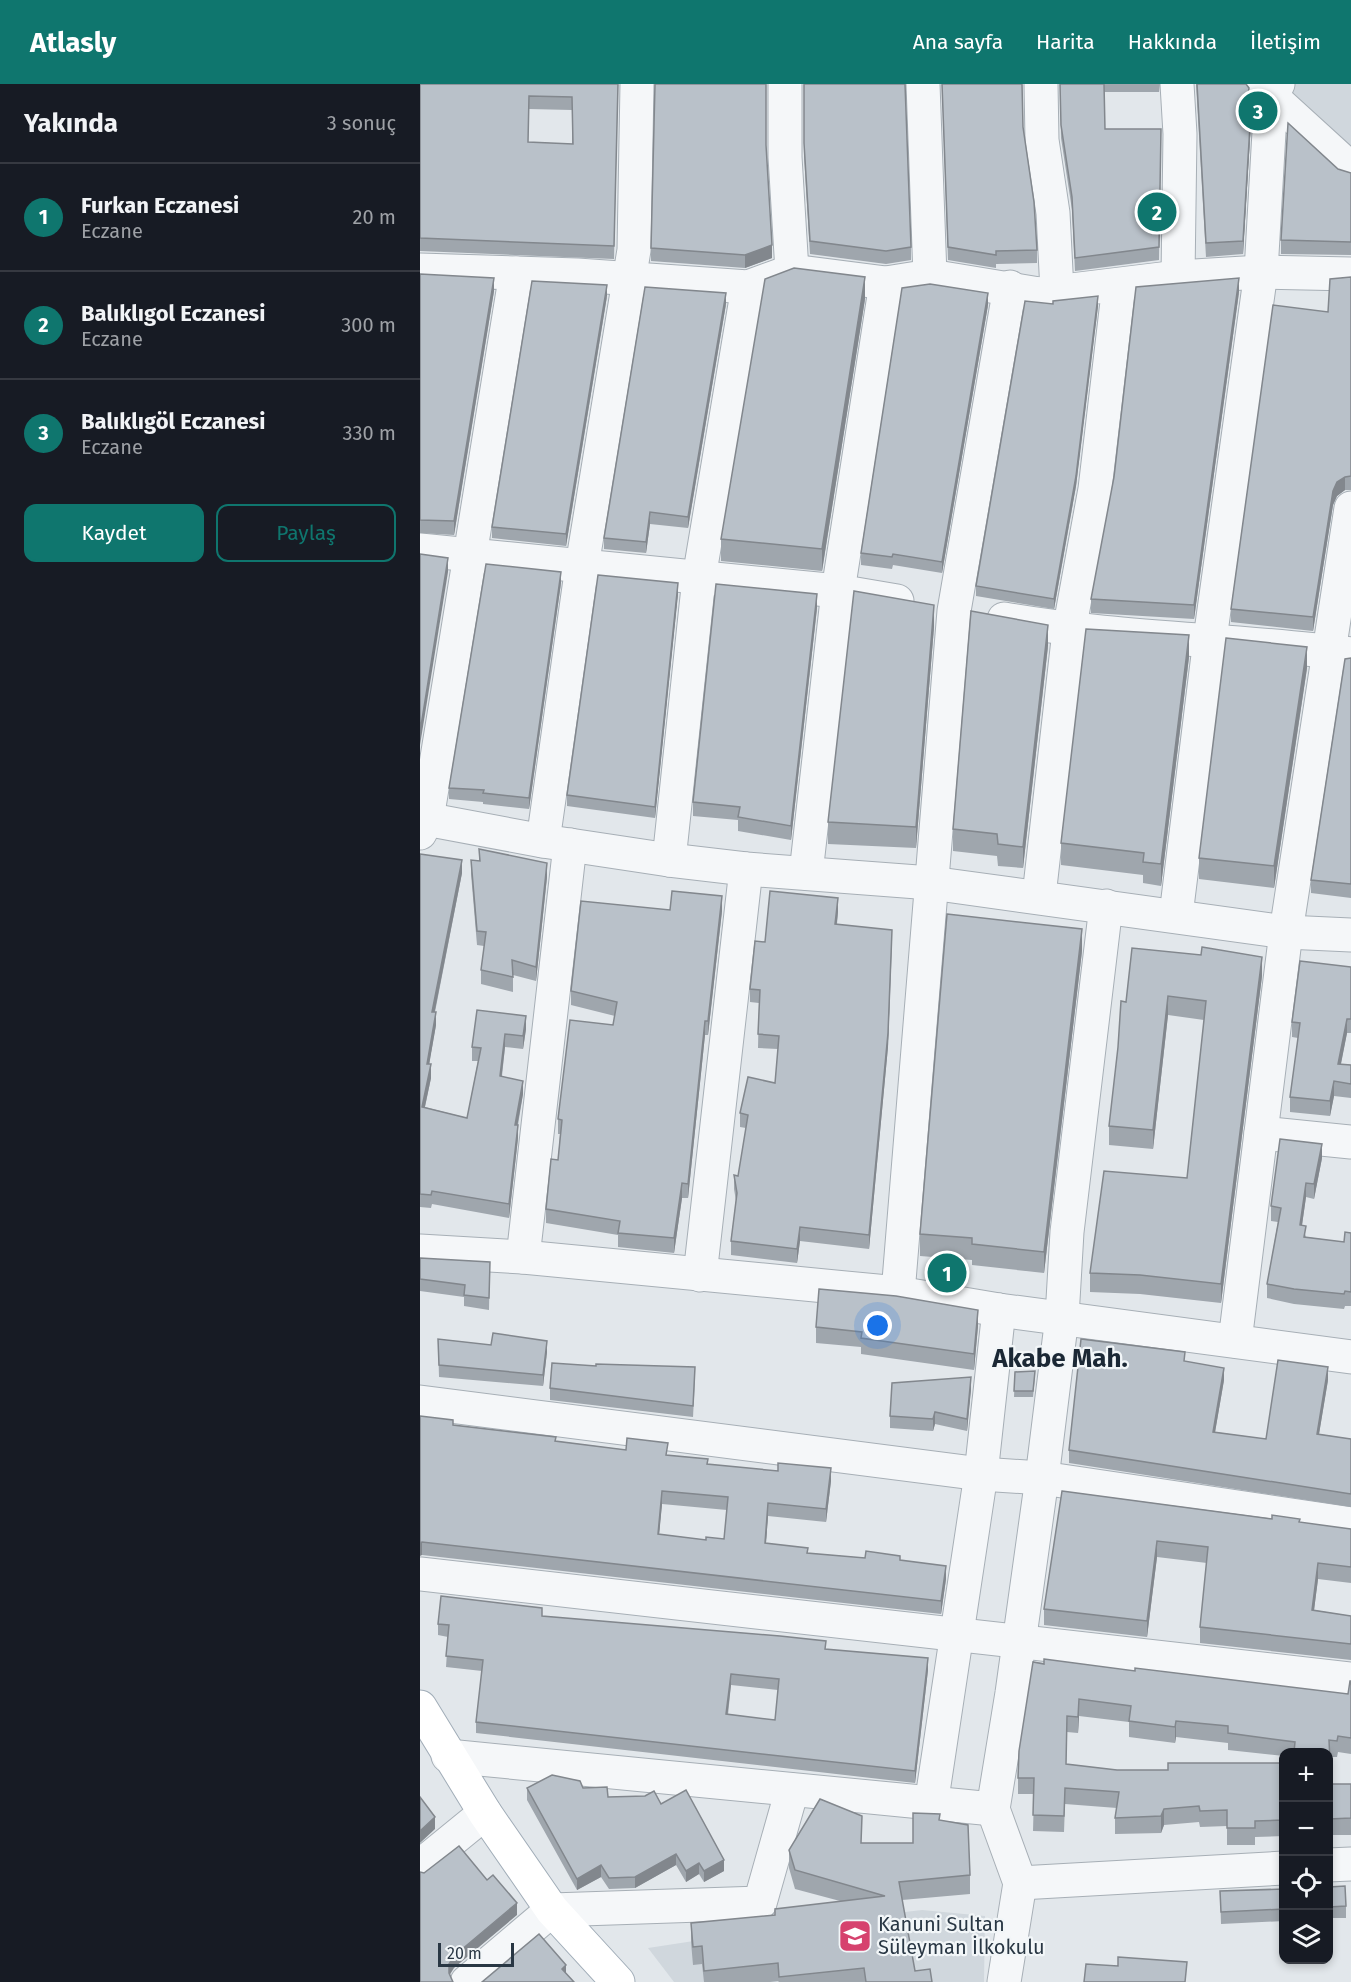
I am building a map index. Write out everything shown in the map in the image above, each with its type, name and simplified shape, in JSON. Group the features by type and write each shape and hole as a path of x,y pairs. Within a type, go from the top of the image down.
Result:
{"main road":[{"path":"420,1708 485,1813 552,1910 618,1982"}],"street":[{"path":"523,1257 582,566 634,250 637,84"},
{"path":"785,84 785,157 792,271"},
{"path":"923,84 930,276"},
{"path":"1041,84 1042,140 1053,213 1057,291"},
{"path":"1177,84 1180,134 1178,277"},
{"path":"1269,88 1351,169"},
{"path":"1176,915 1210,639 1261,272 1269,88"},
{"path":"420,270 516,273 748,287 792,271 886,283 930,276 1010,287 1039,294 1178,277 1261,272 1351,274"},
{"path":"516,273 422,823 669,860 746,869 930,883 1039,896 1286,932 1351,936"},
{"path":"806,873 838,591 886,283"},
{"path":"1039,896 1069,631 1095,489 1119,285"},
{"path":"669,860 699,578 748,287"},
{"path":"898,1293 954,611 1010,287"},
{"path":"1235,1341 1286,932 1339,653 1351,508"},
{"path":"420,549 838,591 1069,631 1210,639 1339,653"},
{"path":"700,1275 746,869"},
{"path":"1004,1982 1020,1883 993,1809 1042,1479 1062,1317 1067,1232 1106,906"},
{"path":"1261,1133 1351,1142"},
{"path":"420,1251 523,1257 898,1293 999,1310 1351,1357"},
{"path":"931,1804 981,1474 999,1310"},
{"path":"420,1402 981,1474 1042,1479 1351,1524"},
{"path":"420,1574 1351,1679"},
{"path":"448,1756 993,1809"},
{"path":"467,1982 552,1910 760,1903 792,1790"},
{"path":"420,1866 485,1813"},
{"path":"1333,1865 1351,1864"},
{"path":"1020,1883 1279,1868"}],"shaded area":[{"path":"1282,84 1351,84 1351,154"},
{"name":"Kanuni Sultan Süleyman İlkokulu","path":"922,1910 985,1916 984,1982 674,1982 648,1948 804,1924"}],"building":[{"path":"420,84 618,84 614,246 420,238","holes":["529,96 572,97 573,144 528,142"]},
{"path":"655,84 766,84 766,145 772,245 745,255 651,248"},
{"path":"804,84 905,84 911,247 886,251 810,241 804,143"},
{"path":"942,84 1022,84 1023,127 1034,202 1037,250 996,251 996,255 948,247"},
{"path":"1060,84 1104,84 1105,129 1161,129 1159,247 1075,258 1072,197 1061,125"},
{"path":"1197,84 1246,84 1249,88 1246,109 1251,109 1243,241 1206,243"},
{"path":"1288,123 1338,169 1351,173 1351,242 1281,240"},
{"path":"794,268 865,277 822,549 721,539 765,279"},
{"path":"420,274 494,278 454,521 420,520"},
{"path":"1351,277 1351,476 1337,482 1333,491 1313,617 1231,609 1273,305 1328,312 1330,279"},
{"path":"1239,278 1194,605 1091,599 1114,477 1136,287"},
{"path":"532,281 607,285 566,534 492,527"},
{"path":"930,284 988,293 942,562 893,554 892,557 861,553 902,288"},
{"path":"645,287 726,293 688,517 650,512 646,542 604,538"},
{"path":"1098,296 1076,476 1054,599 976,586 1025,301 1053,304 1053,301"},
{"path":"420,554 448,558 420,732"},
{"path":"486,564 561,572 529,798 483,793 484,790 449,788"},
{"path":"598,575 678,583 655,807 567,795"},
{"path":"716,584 817,594 791,826 738,817 740,807 693,802"},
{"path":"854,591 934,605 916,827 828,822"},
{"path":"971,611 1048,625 1023,847 998,844 997,834 953,829"},
{"path":"1086,629 1189,635 1161,864 1143,862 1144,853 1061,843"},
{"path":"1226,638 1307,647 1274,866 1199,858"},
{"path":"1351,658 1351,884 1311,880 1345,659"},
{"path":"479,849 547,863 536,967 512,960 513,977 481,970 486,932 477,931 471,860 480,861"},
{"path":"420,854 462,860 432,1012 436,1012 427,1064 431,1064 422,1107 467,1118 481,1048 472,1047 477,1010 526,1016 523,1036 505,1034 500,1076 523,1081 515,1125 518,1125 509,1204 432,1191 431,1195 420,1194"},
{"path":"672,891 722,896 708,1021 705,1021 688,1184 682,1183 674,1238 618,1233 620,1221 546,1209 551,1159 558,1160 562,1120 558,1119 570,1020 613,1025 617,1002 571,991 581,901 670,910"},
{"path":"770,891 838,898 835,924 892,930 888,1033 869,1235 800,1227 797,1249 731,1241 737,1193 734,1175 738,1176 748,1115 740,1113 748,1077 775,1083 779,1036 758,1034 760,990 750,989 755,941 765,942"},
{"path":"947,914 1082,929 1044,1252 972,1244 972,1238 920,1234"},
{"path":"1202,947 1262,957 1221,1284 1140,1275 1090,1273 1104,1171 1187,1178 1206,1001 1168,996 1153,1130 1109,1126 1121,1001 1126,1002 1132,948 1201,955"},
{"path":"1300,961 1351,967 1351,1019 1347,1019 1338,1064 1351,1065 1351,1084 1334,1081 1330,1101 1290,1097 1300,1023 1292,1022"},
{"path":"1280,1139 1322,1144 1314,1184 1306,1183 1300,1225 1306,1226 1304,1237 1344,1242 1345,1232 1351,1233 1351,1292 1345,1291 1344,1294 1267,1284 1281,1208 1271,1206"},
{"path":"420,1258 490,1262 489,1298 464,1295 465,1285 420,1279"},
{"path":"819,1289 896,1296 978,1310 974,1354 861,1338 862,1332 816,1327"},
{"path":"493,1333 547,1341 543,1375 439,1365 438,1339 491,1345"},
{"path":"1081,1339 1185,1352 1184,1361 1224,1368 1213,1432 1266,1439 1278,1360 1328,1367 1317,1434 1351,1439 1351,1494 1069,1450"},
{"path":"552,1363 695,1367 693,1406 550,1388"},
{"path":"1035,1371 1033,1391 1014,1391 1015,1372"},
{"path":"971,1377 967,1419 935,1412 933,1419 890,1416 892,1383"},
{"path":"420,1416 453,1420 453,1425 556,1437 555,1441 626,1450 627,1438 668,1443 666,1455 708,1459 707,1464 778,1471 778,1463 831,1468 826,1509 768,1503 765,1543 808,1548 807,1553 865,1558 866,1551 900,1556 900,1560 946,1566 941,1601 420,1543","holes":["662,1491 728,1497 724,1539 706,1537 706,1540 658,1534"]},
{"path":"1062,1491 1272,1519 1272,1515 1300,1519 1299,1522 1351,1529 1351,1567 1318,1563 1312,1610 1351,1616 1351,1644 1200,1627 1208,1547 1157,1541 1147,1621 1044,1609"},
{"path":"441,1596 542,1608 542,1616 826,1641 825,1649 928,1658 915,1771 476,1722 483,1660 446,1656 449,1625 438,1624","holes":["731,1674 779,1679 775,1720 726,1714"]},
{"path":"1044,1659 1348,1694 1351,1681 1351,1738 1338,1736 1337,1741 1329,1740 1329,1748 1294,1748 1295,1742 1228,1733 1228,1726 1176,1721 1175,1727 1129,1721 1131,1706 1079,1699 1078,1717 1067,1716 1066,1764 1117,1770 1168,1770 1168,1763 1279,1763 1279,1820 1255,1821 1255,1828 1227,1828 1227,1810 1200,1811 1199,1806 1164,1809 1161,1816 1115,1818 1119,1792 1065,1788 1064,1816 1033,1815 1034,1778 1018,1778 1019,1751 1033,1662 1044,1664"},
{"path":"552,1775 580,1781 583,1788 607,1787 608,1797 645,1796 654,1791 661,1804 686,1790 724,1860 704,1871 699,1863 686,1871 676,1854 635,1877 609,1878 601,1865 577,1879 527,1788"},
{"path":"1333,1784 1351,1784 1351,1818 1333,1819"},
{"path":"420,1797 435,1817 420,1831"},
{"path":"820,1799 862,1816 861,1843 913,1843 913,1813 940,1814 939,1820 968,1825 970,1875 899,1882 915,1971 930,1969 932,1982 866,1982 864,1968 779,1977 778,1963 704,1971 702,1946 693,1947 691,1923 775,1915 775,1909 885,1896 795,1870 789,1850"},
{"path":"459,1846 487,1880 493,1875 517,1903 454,1956 449,1964 449,1973 453,1982 420,1982 420,1872 424,1873"},
{"path":"1345,1886 1346,1906 1333,1907 1333,1887"},
{"path":"1279,1889 1279,1909 1221,1912 1220,1891"},
{"path":"539,1934 566,1965 562,1969 574,1982 482,1982"},
{"path":"1118,1957 1187,1962 1185,1982 1084,1982 1086,1964 1118,1966"}],"place":[{"name":"Balıklıgöl Eczanesi","path":"1258,111"},
{"name":"Balıklıgol Eczanesi","path":"1157,212"},
{"name":"Furkan Eczanesi","path":"947,1273"},
{"name":"Kanuni Sultan Süleyman İlkokulu","path":"855,1936"}],"district":[{"name":"Akabe Mah.","path":"1060,1358"}]}
